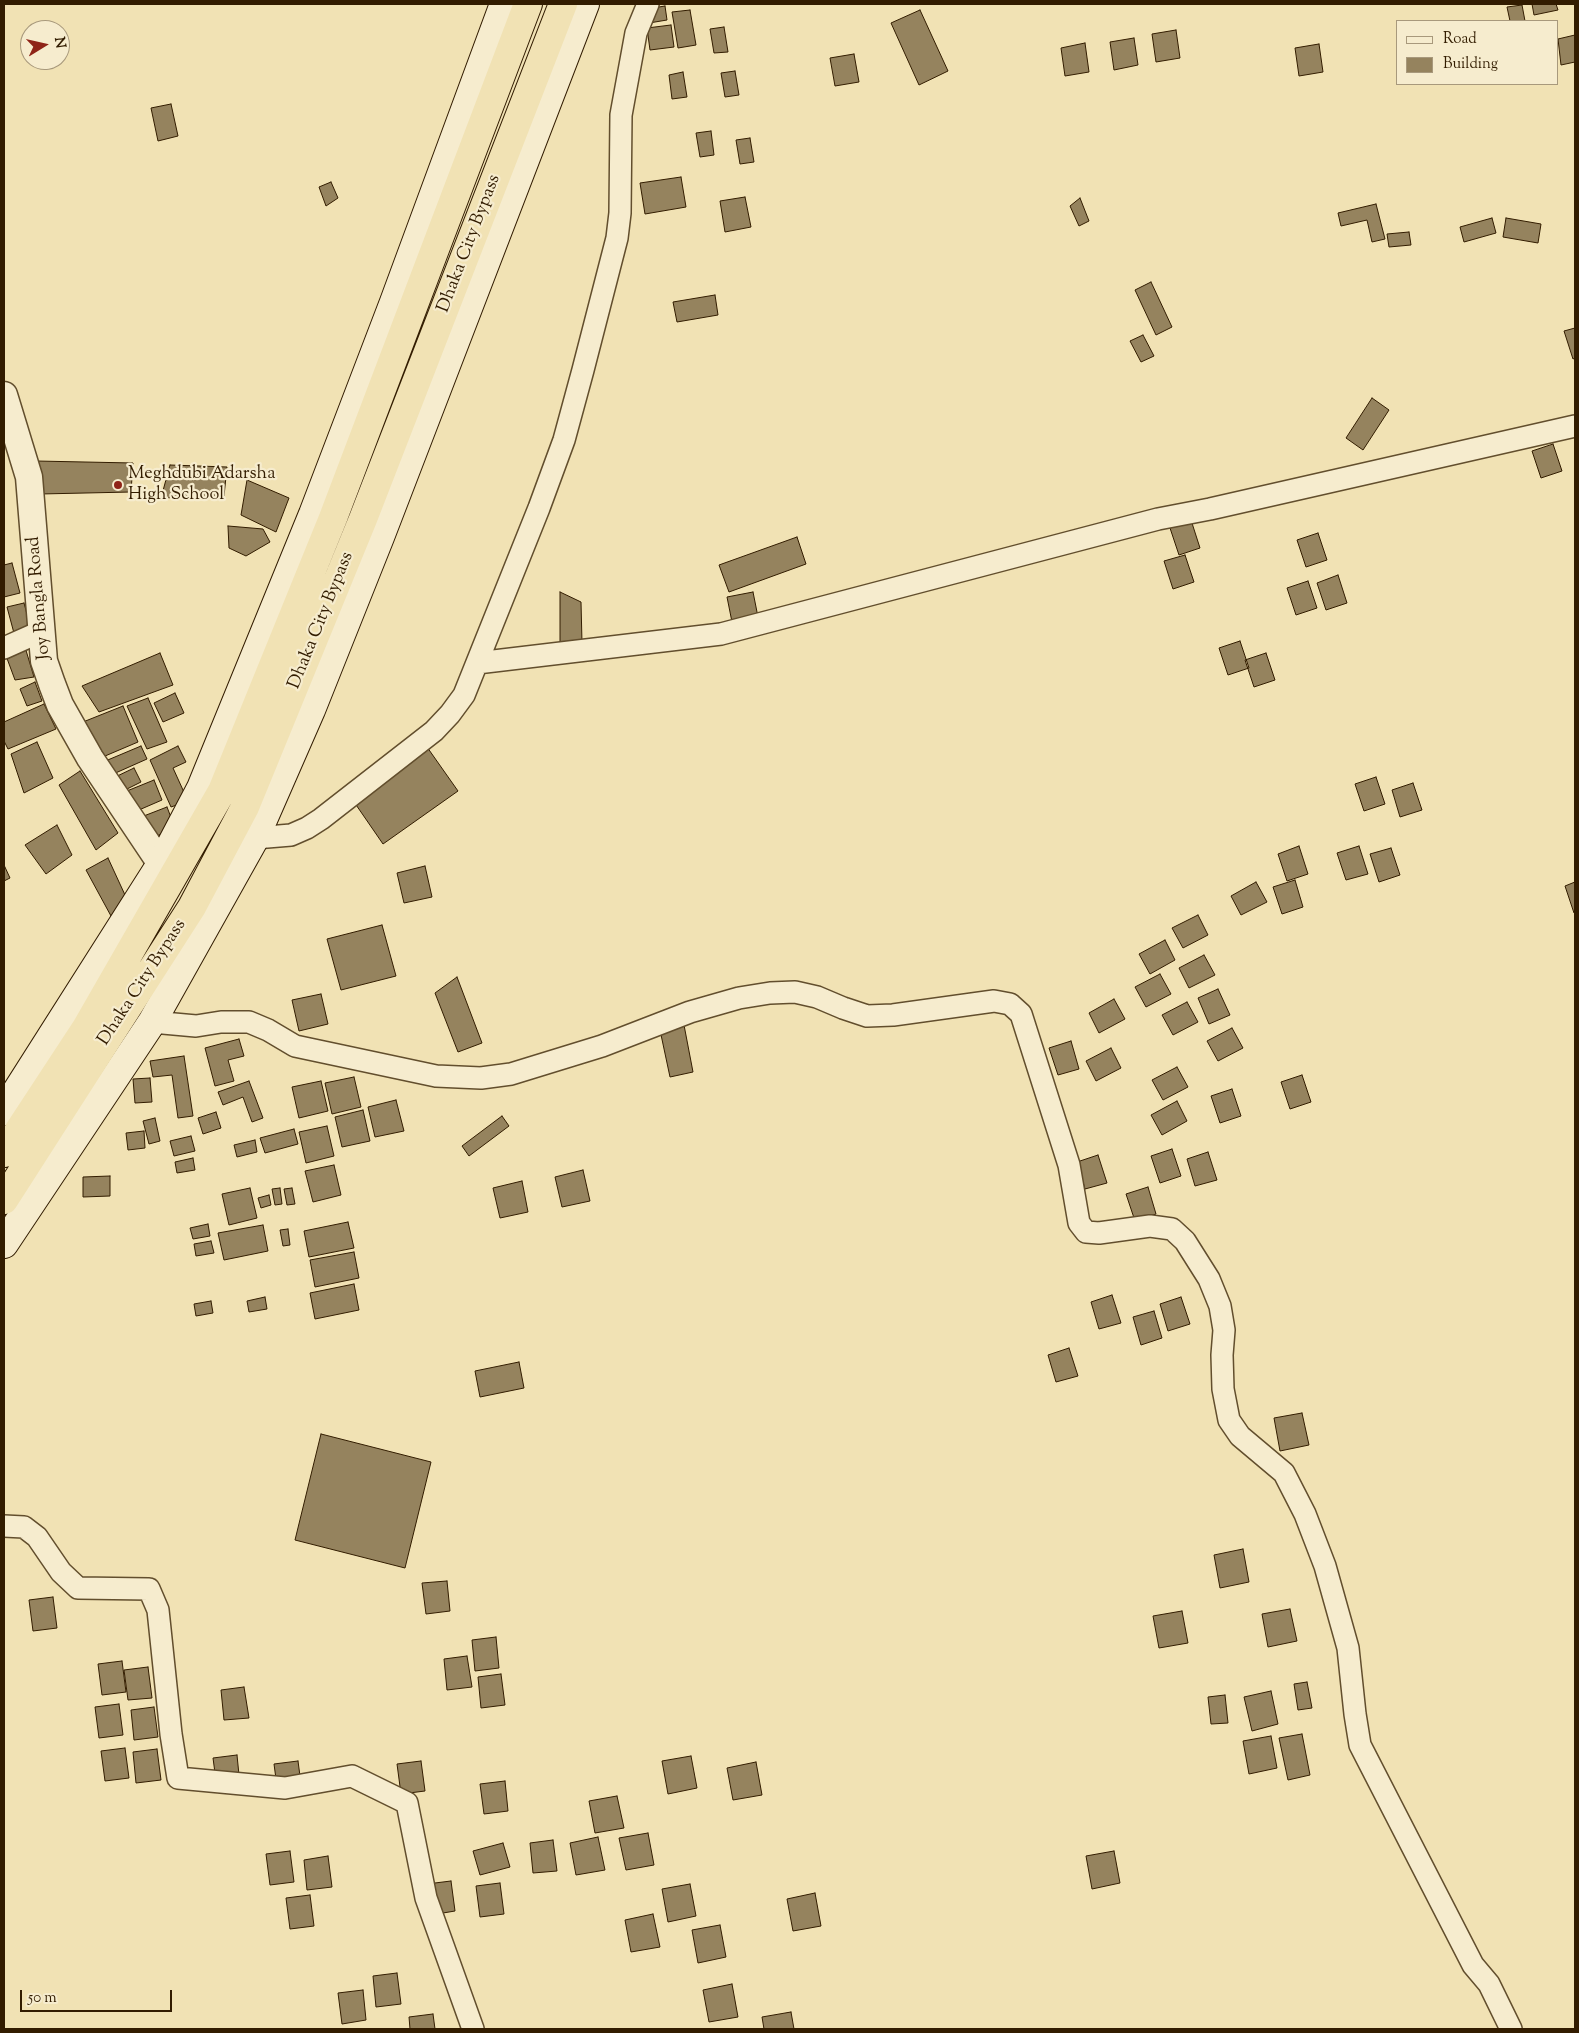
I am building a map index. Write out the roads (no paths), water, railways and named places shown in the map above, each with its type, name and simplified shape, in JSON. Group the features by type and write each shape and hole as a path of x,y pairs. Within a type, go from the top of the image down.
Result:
{"highway":[{"name":"Dhaka City Bypass","path":"4,1153 86,1028 222,791 333,518 528,4"},
{"name":"Dhaka City Bypass","path":"4,1200 192,907 245,807 363,519 563,4"}],"main road":[{"path":"4,1110 161,864 201,788 309,524 394,302 504,4"},
{"path":"4,1244 152,1022 255,838 311,710 380,538 585,4"}],"street":[{"path":"255,838 291,835 307,828 434,730 450,714 464,695 539,508 564,440 583,370 618,232 620,213 621,115 636,33 648,4"},
{"name":"Joy Bangla Road","path":"4,394 29,477 44,661 60,705 90,758 161,864"},
{"path":"477,663 721,634 1158,519 1210,509 1575,426"},
{"path":"4,648 42,631"},
{"path":"152,1022 196,1026 221,1022 248,1022 268,1030 295,1046 436,1076 481,1078 511,1074 602,1046 690,1012 738,998 770,993 795,992 818,997 842,1008 867,1016 893,1015 994,1001 1010,1004 1021,1014 1069,1165 1079,1223 1086,1232 1099,1233 1150,1226 1172,1229 1185,1241 1210,1279 1220,1306 1224,1330 1222,1355 1224,1389 1229,1420 1240,1436 1284,1472 1305,1514 1325,1566 1348,1648 1360,1745 1473,1965 1489,1984 1511,2029"},
{"path":"4,1526 24,1527 37,1537 61,1572 78,1588 149,1589 158,1610 171,1734 178,1778 286,1788 352,1776 407,1803 426,1898 473,2029"}],"place":[{"name":"Meghdubi Adarsha High School","path":"118,485"}]}
